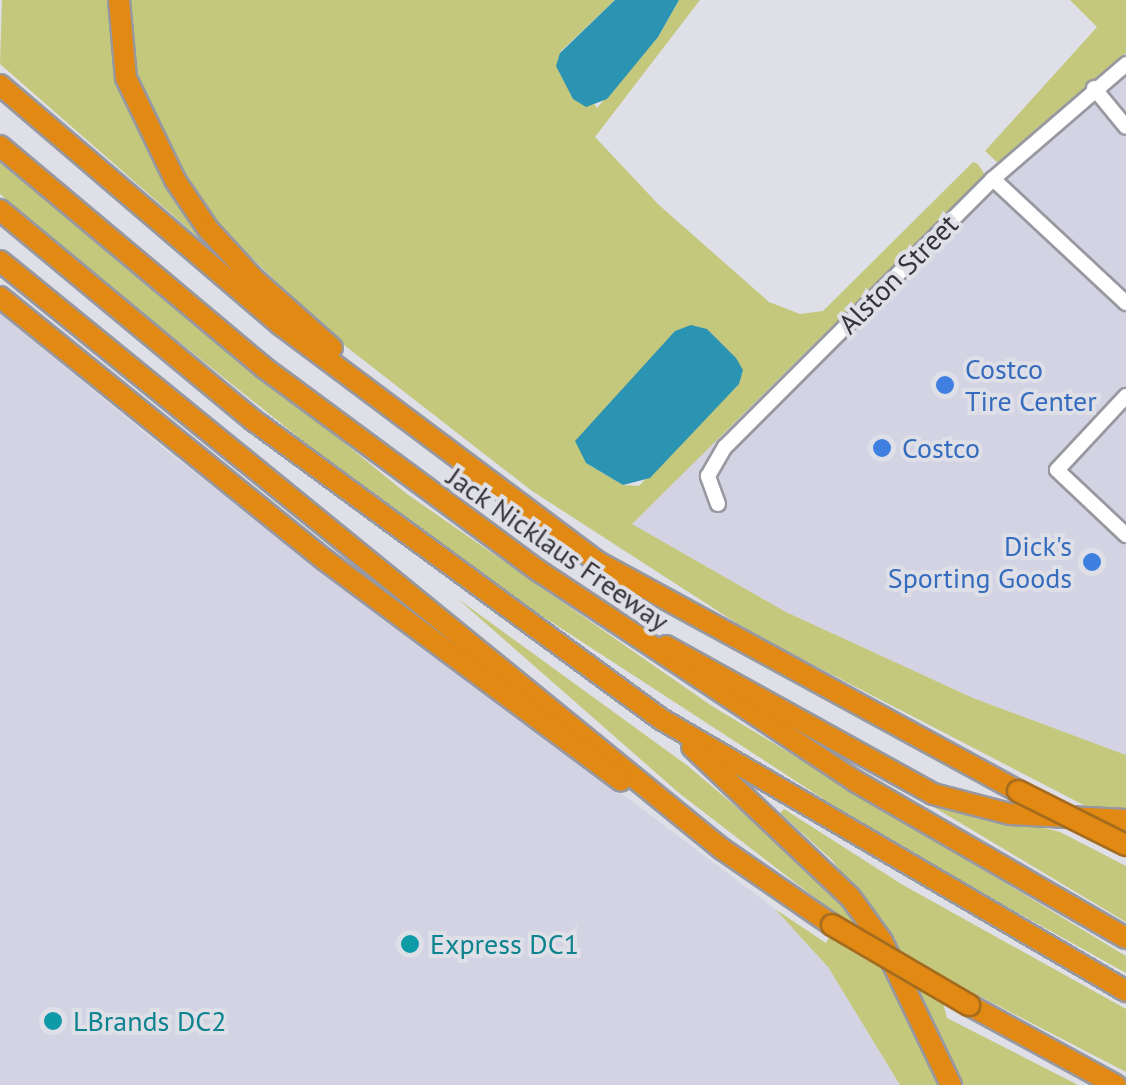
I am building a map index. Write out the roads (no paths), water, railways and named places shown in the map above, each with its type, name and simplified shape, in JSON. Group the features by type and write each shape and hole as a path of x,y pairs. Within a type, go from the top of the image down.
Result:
{"highway":[{"path":"119,0 126,78 175,180 208,229 431,436"},
{"path":"0,85 281,325 598,562 1018,791 1126,845"},
{"name":"Jack Nicklaus Freeway","path":"0,146 263,367 576,597 856,782 1126,938"},
{"path":"0,210 253,420 661,719 1126,991"},
{"path":"0,260 722,849"},
{"path":"0,297 325,560 636,793 832,925 1116,1085"},
{"path":"576,597 933,794 1010,814 1126,820"},
{"path":"661,719 851,898 882,941 951,1085"}],"street":[{"name":"Alston Street","path":"718,504 708,491 711,463 993,179 1126,64"},
{"path":"1094,88 1126,127"},
{"path":"993,179 1126,303"},
{"path":"1126,396 1057,470 1126,535"}],"water":[{"path":"615,0 679,0 658,37 607,99 586,107 573,99 556,66 560,53"},
{"path":"691,325 707,329 736,358 743,370 739,384 650,478 623,485 586,463 575,441 675,331"}],"place":[{"name":"Costco Tire Center","path":"945,385"},
{"name":"Costco","path":"882,448"},
{"name":"Dick's Sporting Goods","path":"1092,562"},
{"name":"Express DC1","path":"410,944"},
{"name":"LBrands DC2","path":"53,1021"}]}
